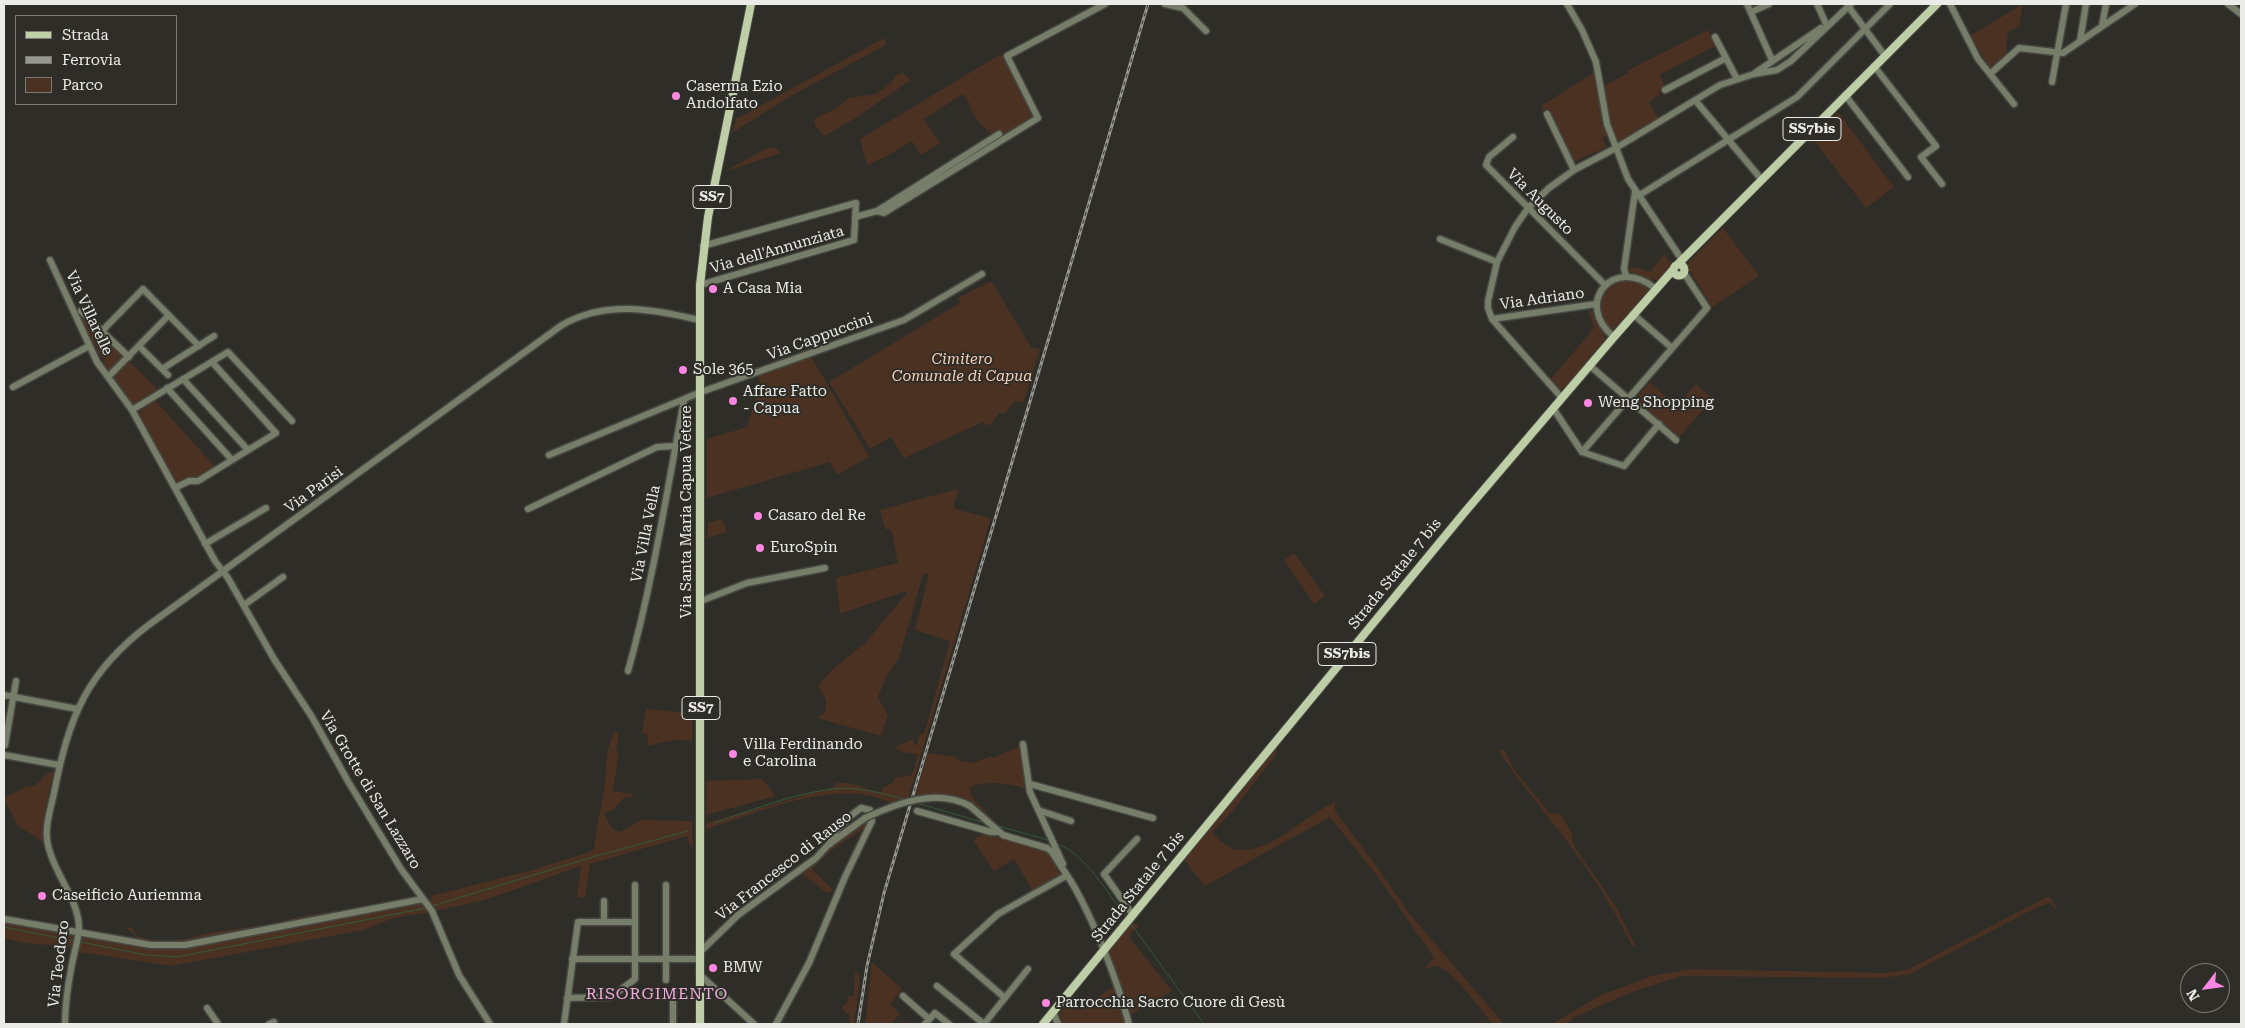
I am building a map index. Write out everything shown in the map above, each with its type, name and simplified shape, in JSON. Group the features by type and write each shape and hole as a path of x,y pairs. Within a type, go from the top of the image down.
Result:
{"main road":[{"name":"Via Santa Maria Capua Vetere","path":"700,1024 700,285 703,246 751,4"},
{"name":"SS7bis","path":"1658,286 1680,268 1762,180 1936,4"},
{"name":"Strada Statale 7 bis","path":"1042,1024 1457,520 1658,286"}],"street":[{"path":"877,211 884,213 1038,118 1006,56 1105,4"},
{"path":"1165,4 1182,8 1206,31"},
{"path":"1567,4 1582,30 1596,62 1607,124 1637,194 1680,268 1707,308 1582,452"},
{"path":"1747,4 1772,60"},
{"path":"1751,12 1769,4"},
{"path":"1817,4 1827,26"},
{"path":"1626,275 1624,269 1637,194 1729,141 1797,97 1890,4"},
{"path":"1950,4 1978,59 2014,104"},
{"path":"2052,82 2066,4"},
{"path":"2080,41 2086,4"},
{"path":"2102,26 2106,4"},
{"path":"1990,74 2019,48 2063,53 2135,4"},
{"path":"2228,4 2241,14"},
{"path":"1562,398 1492,319 1488,308 1497,262 1515,227 1528,208 1549,188 1574,170 1616,148 1720,85 1754,74 1777,70 1791,61 1845,6 1885,56"},
{"path":"1754,74 1812,33 1827,26"},
{"path":"1715,37 1737,79"},
{"path":"1665,90 1726,58"},
{"path":"1874,66 1936,146 1921,157 1942,184"},
{"path":"1845,95 1908,177"},
{"path":"1695,100 1762,180"},
{"path":"1547,114 1574,170"},
{"path":"855,217 877,211 999,134"},
{"name":"Via Augusto","path":"1513,137 1489,157 1486,166 1605,286"},
{"name":"Via dell'Annunziata","path":"700,285 854,240 856,203 703,246"},
{"path":"1440,239 1497,262"},
{"name":"Via Villarelle","path":"50,260 89,346 108,377 132,410 205,544 223,570"},
{"name":"Via Cappuccini","path":"549,455 701,392 904,320 982,274"},
{"path":"1614,336 1602,326 1596,304 1605,286 1626,275 1641,278 1658,286"},
{"path":"102,331 143,289 199,346"},
{"name":"Via Adriano","path":"1492,319 1596,304"},
{"name":"Via Parisi","path":"60,765 77,709 92,683 123,646 223,570 572,319 608,309 630,308 699,320"},
{"path":"81,311 129,357"},
{"path":"1633,314 1672,348"},
{"name":"Via Villarelle","path":"108,377 169,315"},
{"path":"162,369 214,336"},
{"path":"13,387 89,346"},
{"path":"140,346 168,375"},
{"path":"132,410 228,352 292,421"},
{"path":"175,488 189,481 198,481 276,433 212,362"},
{"path":"1589,365 1676,440"},
{"path":"183,379 248,450"},
{"path":"166,388 232,460"},
{"name":"Via Villa Vella","path":"628,671 640,630 658,544 684,400"},
{"path":"1553,408 1582,452 1624,466 1659,424"},
{"path":"528,509 657,447 676,446"},
{"path":"205,544 266,508"},
{"path":"701,601 747,583 825,568"},
{"name":"Via Grotte di San Lazzaro","path":"223,570 369,818 400,868 432,911 459,975 490,1024"},
{"path":"244,605 283,577"},
{"path":"5,745 16,681"},
{"path":"4,696 77,709"},
{"path":"1023,744 1030,792 1103,951 1120,992 1129,1024"},
{"path":"4,755 60,765"},
{"name":"Via Teodoro","path":"60,765 46,832 49,849 60,878 77,911 78,932 66,1001 65,1024"},
{"path":"1030,784 1152,818"},
{"name":"Via Francesco di Rauso","path":"699,956 738,915 765,893 816,858 830,844 865,818 930,798 952,798 982,814 998,832"},
{"path":"776,1024 809,963 872,821 872,812 864,807 858,810 831,838 830,844"},
{"path":"1038,810 1071,821"},
{"path":"917,811 991,832 998,832 1007,837 1050,850 1074,887"},
{"path":"1133,915 1104,874 1137,839"},
{"path":"1005,998 954,954 998,914 1066,876"},
{"path":"567,998 611,997 635,979 635,885"},
{"path":"666,885 666,980"},
{"path":"4,918 151,945 185,945 425,900"},
{"path":"604,901 604,922"},
{"path":"564,1024 578,922 635,922"},
{"path":"572,959 666,959 699,956"},
{"path":"937,986 984,1024 1028,969"},
{"path":"699,974 754,1024"},
{"path":"673,992 673,1024"},
{"path":"903,996 927,1022 934,1013 949,1024"},
{"path":"208,1008 218,1024"},
{"path":"1053,1012 1058,1024"}],"green space":[{"path":"2023,4 2019,26 2008,32 2006,51 2010,54 1991,69 1970,36"},
{"path":"1708,30 1715,46 1659,75 1666,88 1659,92 1660,95 1649,102 1658,118 1618,142 1611,128 1604,86 1628,73 1627,71"},
{"path":"884,38 886,44 884,46 789,97 732,133 736,119"},
{"path":"1001,54 1034,117 1003,138 987,130 979,122 963,94 924,119 940,143 921,155 912,141 867,165 860,139"},
{"path":"1595,72 1603,120 1601,122 1607,135 1602,138 1607,147 1573,162 1549,111 1541,110 1542,105"},
{"path":"903,73 911,80 854,119 824,136 815,125 814,119 835,109 849,98 876,94 891,83 895,76"},
{"path":"1838,112 1894,187 1866,208 1812,138"},
{"path":"774,147 781,153 724,172 765,149"},
{"path":"1723,228 1759,276 1712,307 1686,265"},
{"path":"1664,254 1672,266 1658,280 1630,272 1626,267 1640,268 1650,272"},
{"path":"1630,279 1648,287 1649,291 1617,329 1612,330 1603,319 1600,306 1601,299 1608,286 1620,280"},
{"name":"Cimitero Comunale di Capua","path":"992,282 1031,347 1040,349 1023,403 1014,401 1006,413 999,413 990,426 983,422 904,458 891,437 870,449 829,382 960,303 958,298"},
{"path":"1587,308 1593,312 1605,339 1565,388 1559,389 1550,380 1594,328"},
{"path":"78,310 125,357 109,371 76,312"},
{"path":"811,356 869,457 837,475 830,462 707,498 707,439 747,427 760,383 758,376"},
{"path":"129,361 159,391 133,406 113,378 113,374"},
{"path":"1650,382 1676,406 1696,384 1713,399 1678,438 1635,400"},
{"path":"154,399 216,468 197,480 186,479 176,482 138,415"},
{"path":"957,489 958,492 953,507 991,518 908,799 891,803 870,796 847,793 823,795 774,807 706,829 706,823 834,787 836,783 853,784 881,793 884,787 891,784 895,778 912,775 918,754 902,752 895,747 913,739 914,745 917,745 919,734 924,734 950,641 915,630 929,574 923,574 899,658 886,677 878,697 888,716 881,736 817,718 825,712 826,700 818,686 834,668 865,643 907,593 906,591 840,614 836,578 898,563 892,533 890,529 885,529 880,510"},
{"path":"722,519 727,532 707,538 708,523"},
{"path":"1294,553 1325,596 1314,604 1284,560"},
{"path":"646,709 693,714 692,741 674,740 648,746 647,734 642,733"},
{"path":"614,732 619,733 616,751 619,751 613,791 632,794 633,798 625,797 613,810 604,813 613,830 620,832 641,820 692,821 693,847 690,846 687,836 590,864 585,898 577,897 581,866 485,900 435,911 428,901 432,899 431,896 529,871 593,851 605,784 607,752"},
{"path":"1020,746 1027,789 998,783 970,787 971,796 996,823 974,806 915,795 928,753 957,757 957,760 973,763 991,756 993,758"},
{"path":"1277,748 1275,756 1233,810 1212,833 1234,849 1247,850 1260,847 1273,841 1335,802 1335,811 1408,912 1504,1024 1492,1024 1466,990 1449,973 1435,966 1424,969 1434,958 1378,877 1330,817 1205,886 1183,859 1273,749"},
{"path":"1498,750 1504,750 1513,768 1550,814 1559,813 1561,815 1572,834 1576,849 1616,907 1637,949 1631,944 1604,894 1583,863"},
{"path":"54,770 44,816 43,842 17,825 4,798 25,787 36,785 44,776"},
{"path":"762,779 776,796 706,815 707,781"},
{"path":"870,818 852,860 849,857 863,829 832,850 812,869 833,890 830,893 825,892 800,872 857,825"},
{"path":"984,833 1047,851 1061,875 1033,891 1014,859 994,871 973,840"},
{"path":"2047,897 2051,898 2057,908 2054,909 2051,903 2037,907 1910,974 1882,978 1682,976 1629,993 1575,1017 1566,1024 1552,1024 1601,995 1652,976 1690,969 1885,973 1907,970"},
{"path":"421,901 431,912 394,918 363,930 172,966 78,952 83,929 139,939 126,928 131,927 138,936 146,939 172,942 209,933 270,924 308,915 331,912 333,917"},
{"path":"4,920 76,931 73,947 25,943 4,938"},
{"path":"1131,921 1139,926 1129,937 1172,991 1128,1016 1123,988 1119,984 1107,952"},
{"path":"872,962 902,989 890,1004 900,1014 891,1024 865,1024"},
{"path":"855,971 860,976 854,1024 849,1024 850,1016 841,1008 847,1003 848,996 854,996"},
{"path":"1114,986 1126,1024 1063,1024 1059,1014 1073,998 1079,1011"}],"waterway":[{"path":"714,823 787,799 832,789 859,789 904,799"},
{"path":"917,803 985,823"},
{"path":"998,826 1048,840"},
{"path":"432,906 596,856 688,831"},
{"path":"1057,844 1077,856 1086,865 1126,917"},
{"path":"81,942 146,955 177,957 426,908"},
{"path":"1131,924 1204,1024"},
{"path":"4,927 74,941"}],"railway":[{"path":"858,1024 867,966 884,893 1148,4"}],"place":[{"name":"Caserma Ezio Andolfato","path":"676,96"},
{"name":"A Casa Mia","path":"713,289"},
{"name":"Sole 365","path":"683,370"},
{"name":"Affare Fatto - Capua","path":"733,401"},
{"name":"Weng Shopping","path":"1588,403"},
{"name":"Casaro del Re","path":"758,516"},
{"name":"EuroSpin","path":"760,548"},
{"name":"Villa Ferdinando e Carolina","path":"733,754"},
{"name":"Caseificio Auriemma","path":"42,896"},
{"name":"BMW","path":"713,968"},
{"name":"Parrocchia Sacro Cuore di Gesù","path":"1046,1003"}],"district":[{"name":"RISORGIMENTO","path":"657,994"}]}
